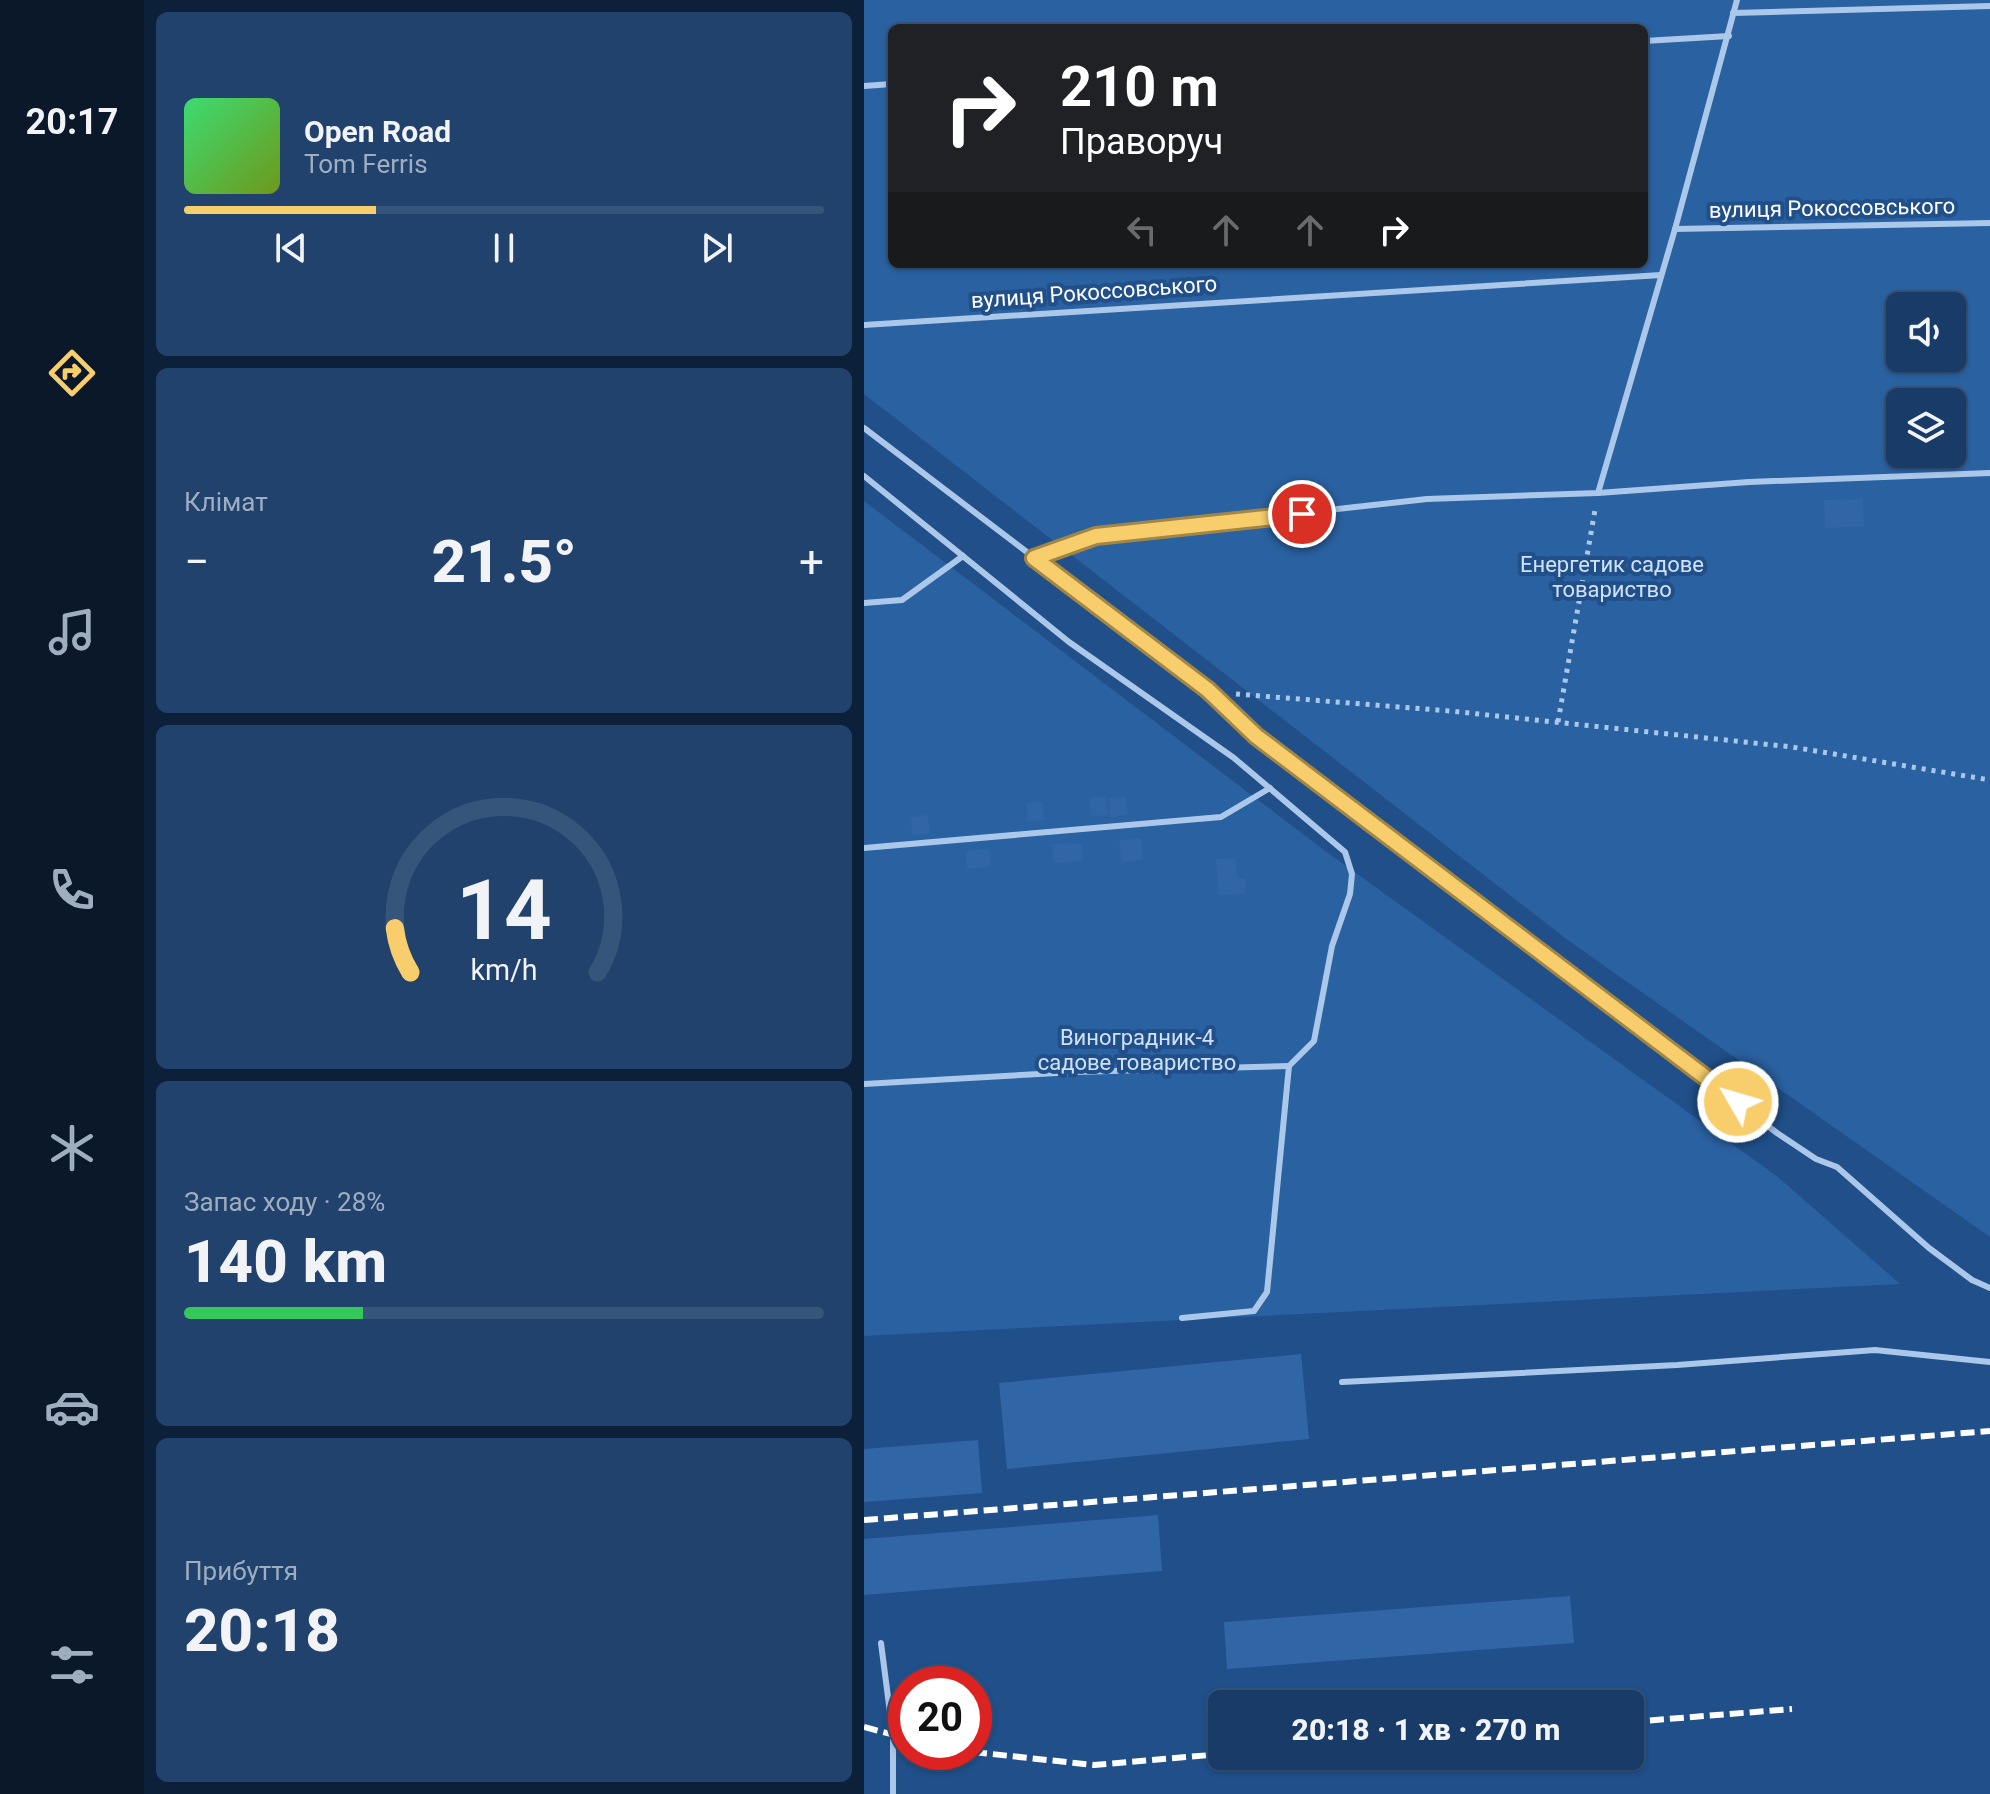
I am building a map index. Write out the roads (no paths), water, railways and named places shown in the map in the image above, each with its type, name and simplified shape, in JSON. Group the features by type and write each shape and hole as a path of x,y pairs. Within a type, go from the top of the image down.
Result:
{"lane":[{"path":"1598,493 1675,229 1737,0"},
{"path":"1733,13 1990,6"},
{"path":"1648,41 1729,36"},
{"path":"864,86 888,84"},
{"name":"вулиця Рокоссовського","path":"1675,229 1990,223"},
{"name":"вулиця Рокоссовського","path":"864,325 1661,275"},
{"path":"864,428 1208,690 1269,745 1777,1133 1816,1159 1837,1167 1929,1248 1972,1280 1990,1288"},
{"path":"1034,558 1096,536 1427,499 1990,473"},
{"path":"864,476 1069,642 1234,758 1345,852 1352,874 1350,894 1332,946 1314,1041 1289,1066 1267,1292 1254,1311 1182,1318"},
{"path":"864,603 902,600 963,556"},
{"path":"864,848 1221,817 1270,788"},
{"path":"864,1084 1075,1072 1289,1066"},
{"path":"1342,1382 1661,1366 1875,1350 1990,1362"},
{"path":"881,1643 893,1736 893,1794"}],"railway":[{"path":"864,1520 1990,1431"},
{"path":"1644,1721 1792,1709"},
{"path":"864,1727 888,1733"},
{"path":"992,1754 1094,1765 1208,1755"}],"park label":[{"name":"Енергетик садове товариство","path":"1612,576"},
{"name":"Виноградник-4 садове товариство","path":"1137,1050"}]}
